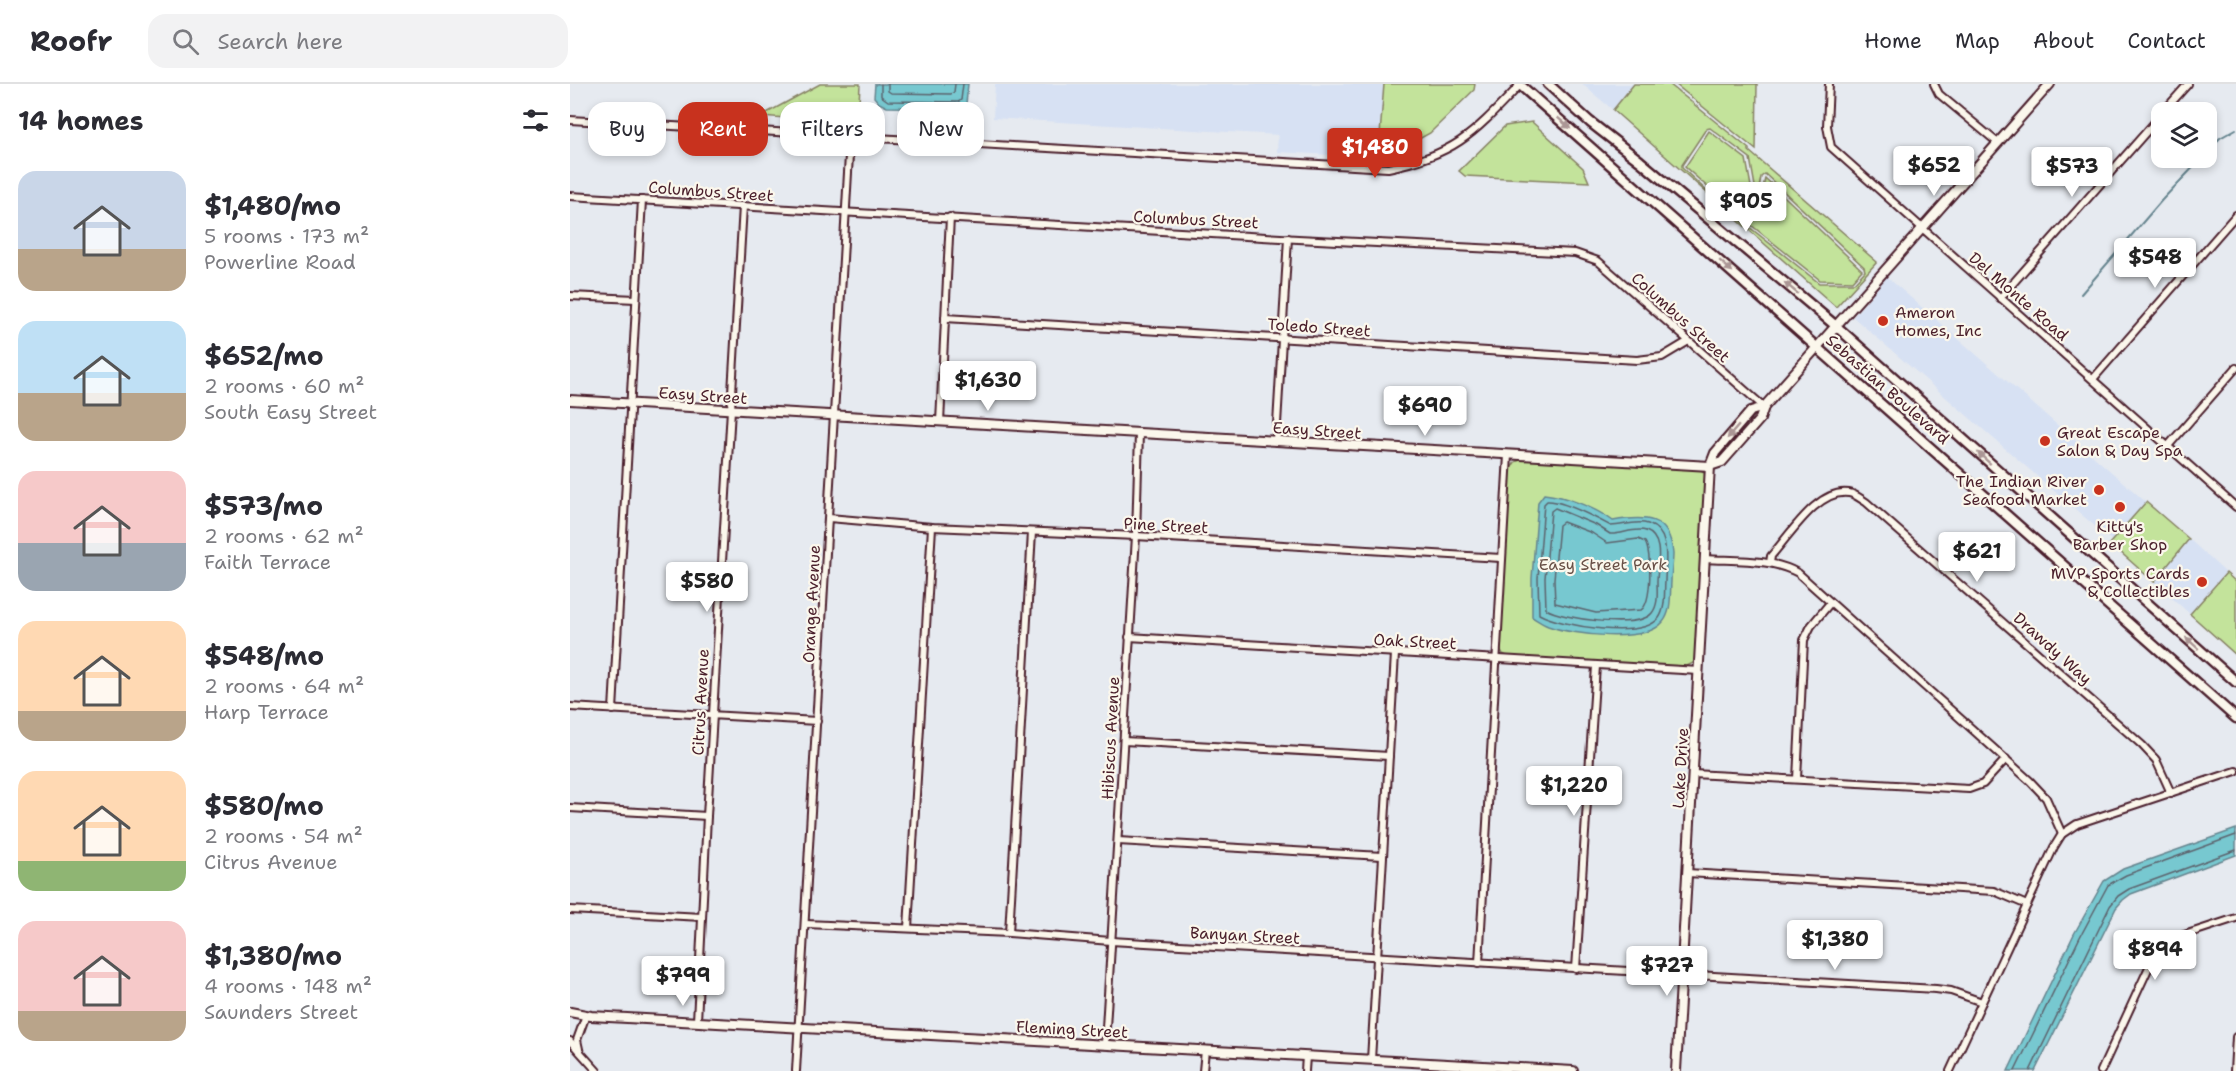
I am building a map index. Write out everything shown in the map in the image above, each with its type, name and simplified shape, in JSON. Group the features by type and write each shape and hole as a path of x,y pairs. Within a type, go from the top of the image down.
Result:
{"main road":[{"name":"Sebastian Boulevard","path":"1520,84 2236,718"},
{"name":"Sebastian Boulevard","path":"1548,84 1590,123 1640,161 1836,326 2236,682"}],"street":[{"path":"885,140 1388,168 1416,162 1451,148 1480,128 1520,84"},
{"name":"Del Monte Road","path":"1830,84 1827,126 1832,147 2236,507"},
{"path":"1934,84 1939,94 1998,142"},
{"path":"1710,466 1722,462 1760,419 1764,407 2050,84"},
{"path":"2172,102 2188,84"},
{"path":"570,120 780,134"},
{"path":"2000,298 2151,126"},
{"name":"Orange Avenue","path":"796,1071 849,156"},
{"name":"Columbus Street","path":"570,196 1575,253 1598,261 1687,342 1764,407"},
{"path":"613,710 642,200"},
{"name":"Citrus Avenue","path":"697,1021 743,206"},
{"path":"2092,378 2236,215"},
{"path":"939,422 950,218"},
{"path":"1276,441 1288,238"},
{"path":"570,296 636,299"},
{"name":"Toledo Street","path":"945,318 1637,360 1662,357 1687,342"},
{"path":"2168,446 2236,368"},
{"name":"Easy Street","path":"570,400 1710,466"},
{"name":"Hibiscus Avenue","path":"1105,1044 1136,536 1139,433"},
{"path":"1479,963 1508,456"},
{"name":"Lake Drive","path":"1676,1071 1710,466"},
{"name":"Drawdy Way","path":"1770,563 1771,556 1818,502 1830,495 1850,494 1866,502 2142,745 2156,760 2171,793"},
{"name":"Pine Street","path":"829,518 932,527 1136,536 1501,558"},
{"path":"908,928 932,527"},
{"path":"1009,933 1032,532"},
{"path":"1705,559 1770,563 1798,573 2006,759 2046,798 2062,834"},
{"path":"1797,779 1804,640 1810,626 1830,603"},
{"name":"Oak Street","path":"1129,638 1699,671"},
{"path":"1371,1060 1395,654"},
{"path":"1576,969 1596,666"},
{"path":"570,707 818,721"},
{"path":"1124,741 1389,756"},
{"path":"1693,774 1969,789 1983,784 2006,759"},
{"path":"1950,1071 2062,834 2078,825 2236,771"},
{"path":"570,808 707,816"},
{"path":"1118,841 1382,856"},
{"path":"1687,873 1994,891 2027,905"},
{"path":"570,910 702,917"},
{"path":"2101,1071 2155,954 2169,940 2236,918"},
{"name":"Banyan Street","path":"806,924 1009,933 1111,941 1936,989 1951,991 1982,1002"},
{"name":"Fleming Street","path":"570,1012 586,1015 1573,1071"},
{"path":"580,1052 577,1040 586,1015"},
{"path":"2234,1071 2236,1037"},
{"path":"570,1041 597,1071"},
{"path":"1203,1071 1205,1050"},
{"path":"1305,1071 1306,1056"}],"shaded area":[{"path":"995,84 1384,84 1380,135 1387,158 1277,152 1278,135 993,118"},
{"path":"1582,84 1634,84 1613,110"},
{"path":"1887,277 2146,502 2112,541 1853,317"},
{"path":"2189,539 2226,573 2190,614 2154,582"}],"green space":[{"path":"820,84 860,84 859,102 787,102"},
{"path":"1384,84 1475,84 1474,90 1430,133 1419,139 1382,141 1380,135"},
{"path":"1634,84 1669,84 1749,149 1877,262 1836,307 1613,110","holes":["1710,128 1750,158 1756,192 1754,194 1709,193 1682,168 1706,129","1765,174 1864,267 1865,271 1854,283 1819,283 1723,206 1723,203 1730,197 1756,205 1761,177"]},
{"path":"1675,84 1757,84 1756,150"},
{"path":"780,106 780,118 768,117 768,112"},
{"path":"1532,122 1583,168 1589,182 1465,176 1459,171 1505,126"},
{"path":"1709,131 1746,159 1752,192 1711,190 1685,167"},
{"path":"1765,178 1862,270 1852,281 1820,280 1726,205 1730,201 1759,209"},
{"name":"Easy Street Park","path":"1523,459 1699,469 1704,472 1706,481 1697,658 1693,663 1685,667 1509,657 1503,654 1499,647 1510,470 1515,462"},
{"path":"2146,502 2189,539 2154,582 2110,543"},
{"path":"2226,573 2236,582 2236,655 2190,614"}],"water":[{"path":"875,84 968,84 966,102 897,102 897,107 887,107 885,102 878,102 874,97"},
{"path":"1544,494 1580,503 1613,521 1644,519 1661,525 1667,531 1673,554 1669,608 1663,622 1654,629 1641,633 1608,636 1559,629 1532,617 1532,578 1538,502"},
{"path":"2236,829 2236,855 2131,894 2123,900 2116,908 2035,1071 2008,1071 2074,934 2104,881 2123,869"}],"waterway":[{"path":"2217,141 2236,129"},
{"path":"2081,294 2192,168"}],"place":[{"name":"Ameron Homes, Inc","path":"1883,321"},
{"name":"Great Escape Salon & Day Spa","path":"2045,441"},
{"name":"The Indian River Seafood Market","path":"2099,490"},
{"name":"Kitty's Barber Shop","path":"2120,507"},
{"name":"MVP Sports Cards & Collectibles","path":"2202,582"}]}
